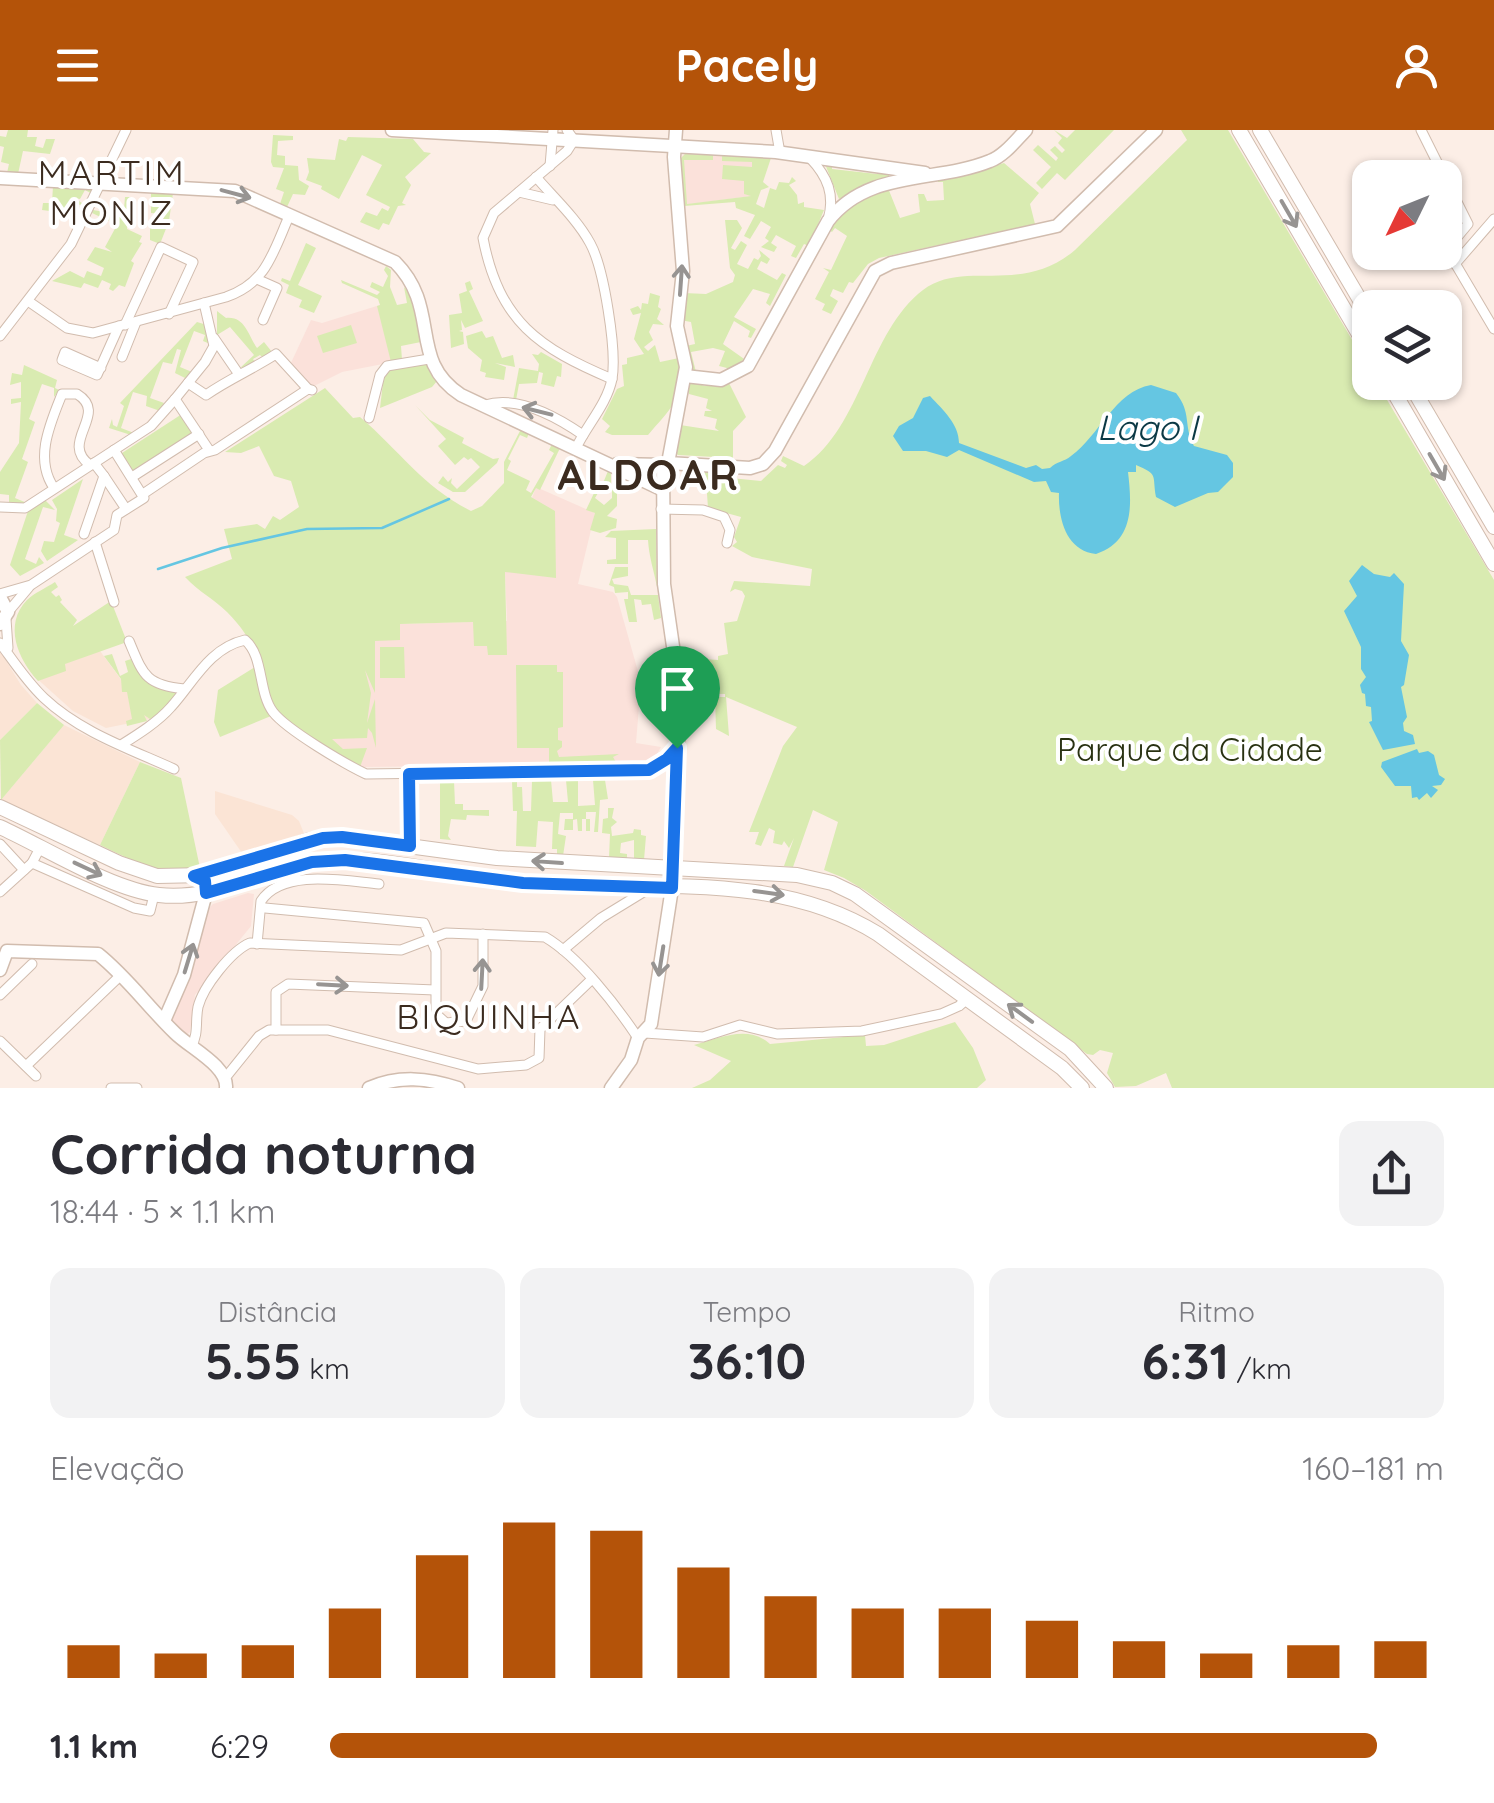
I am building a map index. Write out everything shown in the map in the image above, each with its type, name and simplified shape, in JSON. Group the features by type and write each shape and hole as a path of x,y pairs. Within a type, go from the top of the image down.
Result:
{"main road":[{"path":"1239,130 1352,321"},
{"path":"1260,130 1354,290"},
{"path":"1398,400 1494,564"},
{"path":"1419,400 1494,527"},
{"path":"0,807 145,873 194,876 323,838 342,837 497,858 797,875 844,888 1070,1049 1106,1088"},
{"path":"0,826 118,883 154,895 182,897 206,893 312,862 345,860 523,883 762,891 811,902 878,934 1062,1068 1082,1088"},
{"path":"194,876 205,881 206,893"}],"street":[{"path":"0,336 61,261 126,130"},
{"path":"392,130 570,135 780,152 925,173"},
{"path":"611,1088 651,1024 672,888 678,681 664,584 661,488 684,376 677,326 683,270 676,130"},
{"path":"776,130 780,152"},
{"path":"684,376 721,380 748,366 828,221 857,196 889,182 992,161 1026,130"},
{"path":"610,464 750,468 763,464 775,451 876,270 891,263 1058,226 1156,130"},
{"path":"1421,130 1436,160"},
{"path":"550,166 553,134"},
{"path":"570,135 550,166 494,213 484,230 485,247 508,306 532,337 551,351 612,379"},
{"path":"808,156 831,191 828,221"},
{"path":"536,177 584,233 598,259 612,379 580,442"},
{"path":"0,178 235,191 290,214 398,265 420,300 429,359 444,383 461,395 580,442"},
{"path":"519,192 556,201"},
{"path":"1462,212 1479,235"},
{"path":"28,301 64,326 95,333 244,291 259,280 290,214"},
{"path":"1462,256 1494,219"},
{"path":"1462,231 1468,224"},
{"path":"109,378 100,370 161,247 193,262 169,314"},
{"path":"1459,270 1493,326"},
{"path":"259,280 277,288 263,320"},
{"path":"0,508 25,508 151,426 211,354 212,335 204,303"},
{"path":"122,357 136,322"},
{"path":"212,335 238,373"},
{"path":"10,656 5,602 0,596 31,585 99,540 114,530 118,515 144,496 209,450 215,450 310,390 276,354 206,395 188,383"},
{"path":"587,368 611,356"},
{"path":"370,418 380,375 387,366 429,359"},
{"path":"54,488 46,476 42,456 62,394 77,394 90,410 78,450 80,456 104,476 126,510"},
{"path":"175,399 209,450"},
{"path":"485,405 496,402 544,412 610,464 661,488"},
{"path":"132,477 198,434"},
{"path":"114,450 144,496"},
{"path":"84,534 104,476"},
{"path":"661,509 703,510 724,517 730,530 727,542"},
{"path":"99,540 114,602"},
{"path":"4,619 31,585"},
{"path":"129,641 145,676 160,686 184,688"},
{"path":"121,745 170,708 222,650 248,641 273,712 366,774 649,770 677,748"},
{"path":"0,643 32,686 58,710 174,769"},
{"path":"409,774 410,846"},
{"path":"0,844 28,866 134,908 150,911 154,895"},
{"path":"0,892 28,866 41,846"},
{"path":"257,944 258,908 265,894 276,887 314,880 379,884"},
{"path":"563,950 601,918 652,887"},
{"path":"164,1021 184,974 206,893"},
{"path":"265,908 424,923 436,951 436,1014 454,1023 469,1018 483,986 483,934"},
{"path":"190,1047 196,1038 203,995 240,948 257,944 401,950 431,936 537,934 563,950 642,1035 702,1037 740,1025 788,1035 874,1030 941,1014 967,999"},
{"path":"0,970 4,947 98,954 226,1082 259,1036 276,1030 328,1030 478,1068 526,1065 539,1058 540,1029 591,980"},
{"path":"0,995 32,964"},
{"path":"26,1066 121,974"},
{"path":"276,1030 276,992 288,984 435,990"},
{"path":"0,1041 36,1076"},
{"path":"369,1088 386,1081 424,1078 458,1088"},
{"path":"110,1088 137,1088"}],"shaded area":[{"path":"685,154 758,157 752,196 682,205"},
{"path":"380,305 393,362 342,372 310,388 290,365 311,320 322,323"},
{"path":"536,487 595,513 578,584 613,592 617,597 641,682 636,743 661,747 657,754 641,764 360,767 307,732 307,651 398,624 507,621 505,572"},
{"path":"0,651 37,703 0,740"},
{"path":"100,651 150,719 106,728 73,711 33,675"},
{"path":"64,725 140,762 100,845 1,800"},
{"path":"215,791 292,815 305,836 244,856 215,814"},
{"path":"254,894 251,926 195,995 190,1032 185,1036 171,1019 207,910 213,904"}],"green space":[{"path":"8,130 28,130 27,137 37,137 35,146 43,148 46,139 55,139 50,154 23,151 18,174 7,173 9,164 1,162 4,147 0,146 0,136 6,137"},
{"path":"1054,130 1067,138 1075,130 1114,130 1065,180 1057,173 1042,189 1036,183 1051,167 1033,150 1038,145 1056,161 1058,158 1050,150 1055,146 1062,153 1065,150 1058,143 1062,138"},
{"name":"Parque da Cidade","path":"1181,130 1228,130 1352,340 1352,400 1387,400 1494,580 1494,1088 1172,1088 1166,1073 1136,1086 1115,1087 1107,1073 1113,1053 1100,1050 1087,1054 866,891 824,870 838,822 813,810 793,867 784,866 794,838 789,848 784,841 782,845 773,843 775,831 769,828 761,846 755,844 759,832 749,832 783,746 797,727 726,697 729,736 716,729 715,697 725,694 686,693 685,674 705,670 704,659 718,660 718,656 728,654 724,623 737,621 745,596 735,589 730,592 734,581 810,586 812,569 752,557 732,546 737,542 734,537 741,517 708,508 706,479 699,478 699,471 761,481 778,465 785,468 783,456 804,466 824,449 839,428 889,330 923,290 956,277 1014,275 1055,264 1075,250 1187,140"},
{"path":"273,135 293,136 293,140 278,141 277,155 285,156 285,165 298,166 299,180 309,186 305,195 293,194 287,207 280,204 284,192 276,189 284,168 273,167 271,162"},
{"path":"348,137 413,139 424,152 431,153 405,177 411,185 402,203 406,205 398,206 389,225 383,223 379,230 360,222 366,212 377,216 382,208 388,211 390,207 366,195 382,165 362,155 339,199 306,180 307,158 335,160 339,139 346,141"},
{"path":"685,154 713,155 713,160 684,160 687,204 751,196 744,194 744,181 722,179 723,165 752,167 752,162 722,161 722,155 771,158 763,182 769,187 761,190 756,204 764,208 770,188 776,190 779,182 789,183 792,177 796,181 789,185 798,204 804,202 804,207 824,210 809,246 804,244 796,258 791,256 796,246 776,235 771,243 777,247 774,252 761,247 769,241 765,238 771,227 761,221 750,239 744,236 755,215 736,208 735,202 684,206 680,159"},
{"path":"1004,163 1039,193 1030,204 1035,224 879,258 868,264 853,283 849,282 843,293 833,289 830,296 838,301 831,314 822,310 825,304 815,299 829,272 823,268 831,270 847,236 835,228 829,230 848,206 888,188 900,218 920,212 918,194 924,194 927,201 944,200 943,182 938,182 937,177"},
{"path":"825,164 832,165 832,169 877,174 878,170 889,173 889,177 839,199"},
{"path":"53,186 96,189 94,195 85,190 80,199 75,198 83,204 74,206 73,214 42,210 43,203 52,203"},
{"path":"151,192 173,193 169,221 160,244 150,240 150,218 163,220 164,214 151,213"},
{"path":"125,197 131,197 127,229 142,236 142,243 131,261 134,263 125,287 119,285 113,291 109,289 111,284 102,280 98,288 52,281 70,271 84,278 87,271 101,276 104,268 87,260 95,247 112,252 105,247 117,225 114,214 110,214 109,221 92,213 124,209"},
{"path":"725,220 737,220 742,228 731,248 735,250 741,241 747,245 737,264 748,269 754,258 758,260 761,256 759,250 770,259 767,264 761,261 757,269 777,280 782,273 786,275 770,306 766,303 770,294 753,289 734,317 756,329 748,337 750,331 734,321 723,344 747,361 725,374 727,368 719,366 725,351 713,348 691,352 696,372 692,371 686,346 695,344 691,322 680,320 684,293 706,294 733,282"},
{"path":"306,243 316,248 298,285 322,296 314,313 299,307 302,300 286,293 289,285 281,281 290,281"},
{"path":"386,266 391,270 390,287 397,305 407,303 404,287 416,301 421,342 401,346 402,360 391,362 378,299 341,280 377,295 380,292 370,287 372,282 383,287 388,276"},
{"path":"470,281 473,289 469,291 483,321 465,328 461,320 459,331 463,332 464,344 451,348 449,315 462,313 459,294 467,291 465,283"},
{"path":"650,293 660,296 657,319 664,325 653,324 649,332 653,340 644,347 648,351 655,345 660,362 679,358 678,393 648,435 612,435 605,432 610,426 602,419 617,389 624,386 622,365 627,364 627,358 644,354 634,339 641,313 633,315 630,309 638,306 641,310 642,303 648,304"},
{"path":"217,311 242,323 257,348 264,342 272,352 264,359 260,355 253,359 256,364 240,368 254,355 230,327 217,335"},
{"path":"197,322 207,325 210,344 203,341 205,335 194,331 180,367 192,372 187,379 175,373 181,350 177,349 172,364 163,362 150,398 164,403 160,411 146,406 147,396 133,392 121,428 134,433 109,428 112,419 117,427 124,406 120,403"},
{"path":"351,325 357,343 323,353 317,336"},
{"path":"482,331 486,338 493,336 502,358 513,355 515,367 495,363 506,367 504,380 485,377 486,373 480,371 482,360 468,348 466,336"},
{"path":"541,352 562,364 561,377 557,376 554,387 541,384 543,373 539,372 537,383 519,384 513,400 519,368 538,371 539,364 532,354"},
{"path":"426,363 437,381 432,387 380,408 384,374 394,368"},
{"path":"24,365 57,380 55,388 59,390 54,397 54,388 42,384 29,419 35,422 22,459 28,462 15,498 27,503 9,504 9,495 0,494 0,472 19,443 21,402 11,404 11,399 21,398 21,382 10,385 12,373 22,375"},
{"path":"688,382 706,386 729,383 746,417 733,431 733,458 675,452 680,425 719,431 715,428 717,419 704,416 705,411 712,411 706,408 708,399 689,394"},
{"path":"325,388 353,418 360,417 425,479 471,511 482,506 504,483 504,462 521,429 529,433 527,438 520,435 507,470 530,481 526,490 531,493 554,453 549,450 552,444 560,448 540,490 536,488 531,497 555,511 556,578 505,572 507,655 488,655 487,646 474,646 473,622 400,624 400,640 375,641 375,693 365,670 371,693 367,723 375,699 376,748 368,728 367,738 332,739 343,749 367,748 360,767 273,712 262,670 246,635 227,612 185,577 232,559 224,529 257,524 265,529 273,516 280,520 299,507 291,481 274,476 259,446 241,453 225,452"},
{"path":"415,405 430,420 464,438 462,443 493,459 499,458 497,463 465,492 453,492 438,483 443,476 448,482 452,478 457,489 480,467 464,457 455,465 438,446 446,439"},
{"path":"182,414 195,433 137,472 131,472 122,453"},
{"path":"608,471 611,486 617,487 617,506 607,516 617,519 616,528 600,533 590,530 595,513 586,510 595,491 595,498 604,505 612,498 612,490 605,487 599,493"},
{"path":"83,479 64,535 78,540 47,561 41,551 44,541 54,542 60,523 56,521 57,509 52,500"},
{"path":"45,500 55,510 43,507 25,559 36,564 39,557 44,563 20,576 10,565 28,511"},
{"path":"656,529 657,587 648,540 628,540 628,564 607,564 607,560 616,559 616,538 605,537 611,531"},
{"path":"615,567 628,567 628,576 612,579 614,584 628,586 631,595 658,595 661,618 654,620 651,604 642,605 641,600 634,599 637,622 629,622 624,599 628,599 628,592 615,593 609,585"},
{"path":"55,582 58,587 51,592 59,595 60,602 77,620 73,626 111,601 127,642 65,664 66,671 38,681 19,652 16,620 27,600"},
{"path":"380,647 404,647 405,678 380,678"},
{"path":"112,654 120,676 128,672 125,661 134,658 143,678 178,691 162,713 150,719 144,715 147,721 127,726 126,721 132,719 127,692 122,692 121,679 104,656"},
{"path":"516,665 557,665 557,672 563,672 559,757 619,754 613,757 617,764 549,765 549,748 517,748"},
{"path":"255,667 271,716 220,737 214,722 218,690"},
{"path":"37,703 64,725 1,800 0,740"},
{"path":"140,762 181,778 200,868 161,869 100,845"},
{"path":"517,780 517,787 522,787 523,811 531,811 532,781 551,780 553,802 568,802 566,780 578,780 578,806 595,805 593,780 605,780 608,799 600,800 598,832 594,832 596,812 586,812 582,831 578,831 577,819 573,820 573,830 564,830 565,819 573,819 573,813 560,813 558,834 566,836 563,856 557,856 557,849 552,849 553,822 538,821 536,847 516,846 517,811 513,811 512,781"},
{"path":"440,781 454,781 455,804 463,804 463,810 489,810 489,816 451,819 451,840 440,839"},
{"path":"608,808 614,808 612,818 617,822 611,827 612,836 633,833 634,829 646,836 644,860 634,859 634,840 621,843 620,853 627,854 627,859 609,858 610,834 602,833"},
{"path":"955,1022 973,1048 986,1080 977,1088 692,1088 710,1080 731,1061 694,1045 724,1036 752,1035 770,1044 865,1035 866,1046 884,1045"}],"water":[{"name":"Lago I","path":"1151,385 1176,393 1184,407 1194,446 1227,455 1233,463 1233,477 1218,492 1175,507 1156,497 1153,476 1136,465 1136,472 1128,472 1130,509 1124,531 1118,540 1096,554 1077,547 1071,540 1062,522 1059,493 1051,492 1046,481 1034,482 959,450 947,457 926,451 903,451 893,436 899,426 913,418 923,398 930,396 953,423 959,443 1026,468 1050,468 1081,447 1127,396"},
{"path":"1362,565 1374,574 1390,577 1394,573 1404,584 1401,641 1409,655 1401,687 1407,717 1403,723 1404,731 1413,735 1415,744 1383,750 1369,722 1371,707 1366,706 1360,685 1366,677 1361,669 1361,647 1344,611 1357,596 1349,581"},
{"path":"1417,749 1419,753 1428,751 1434,755 1439,775 1445,779 1441,785 1432,786 1438,790 1431,798 1427,793 1419,800 1412,798 1411,786 1395,786 1381,767 1382,762"}],"waterway":[{"path":"158,569 222,548 307,529 382,528 449,499"}],"district":[{"name":"MARTIM MONIZ","path":"112,193"},
{"name":"ALDOAR","path":"649,475"},
{"name":"BIQUINHA","path":"489,1017"}],"route":[{"path":"677,748 672,888 523,883 345,860 312,862 206,893 205,881 194,876 308,840 342,837 410,846 409,774 649,770 677,748"}]}
